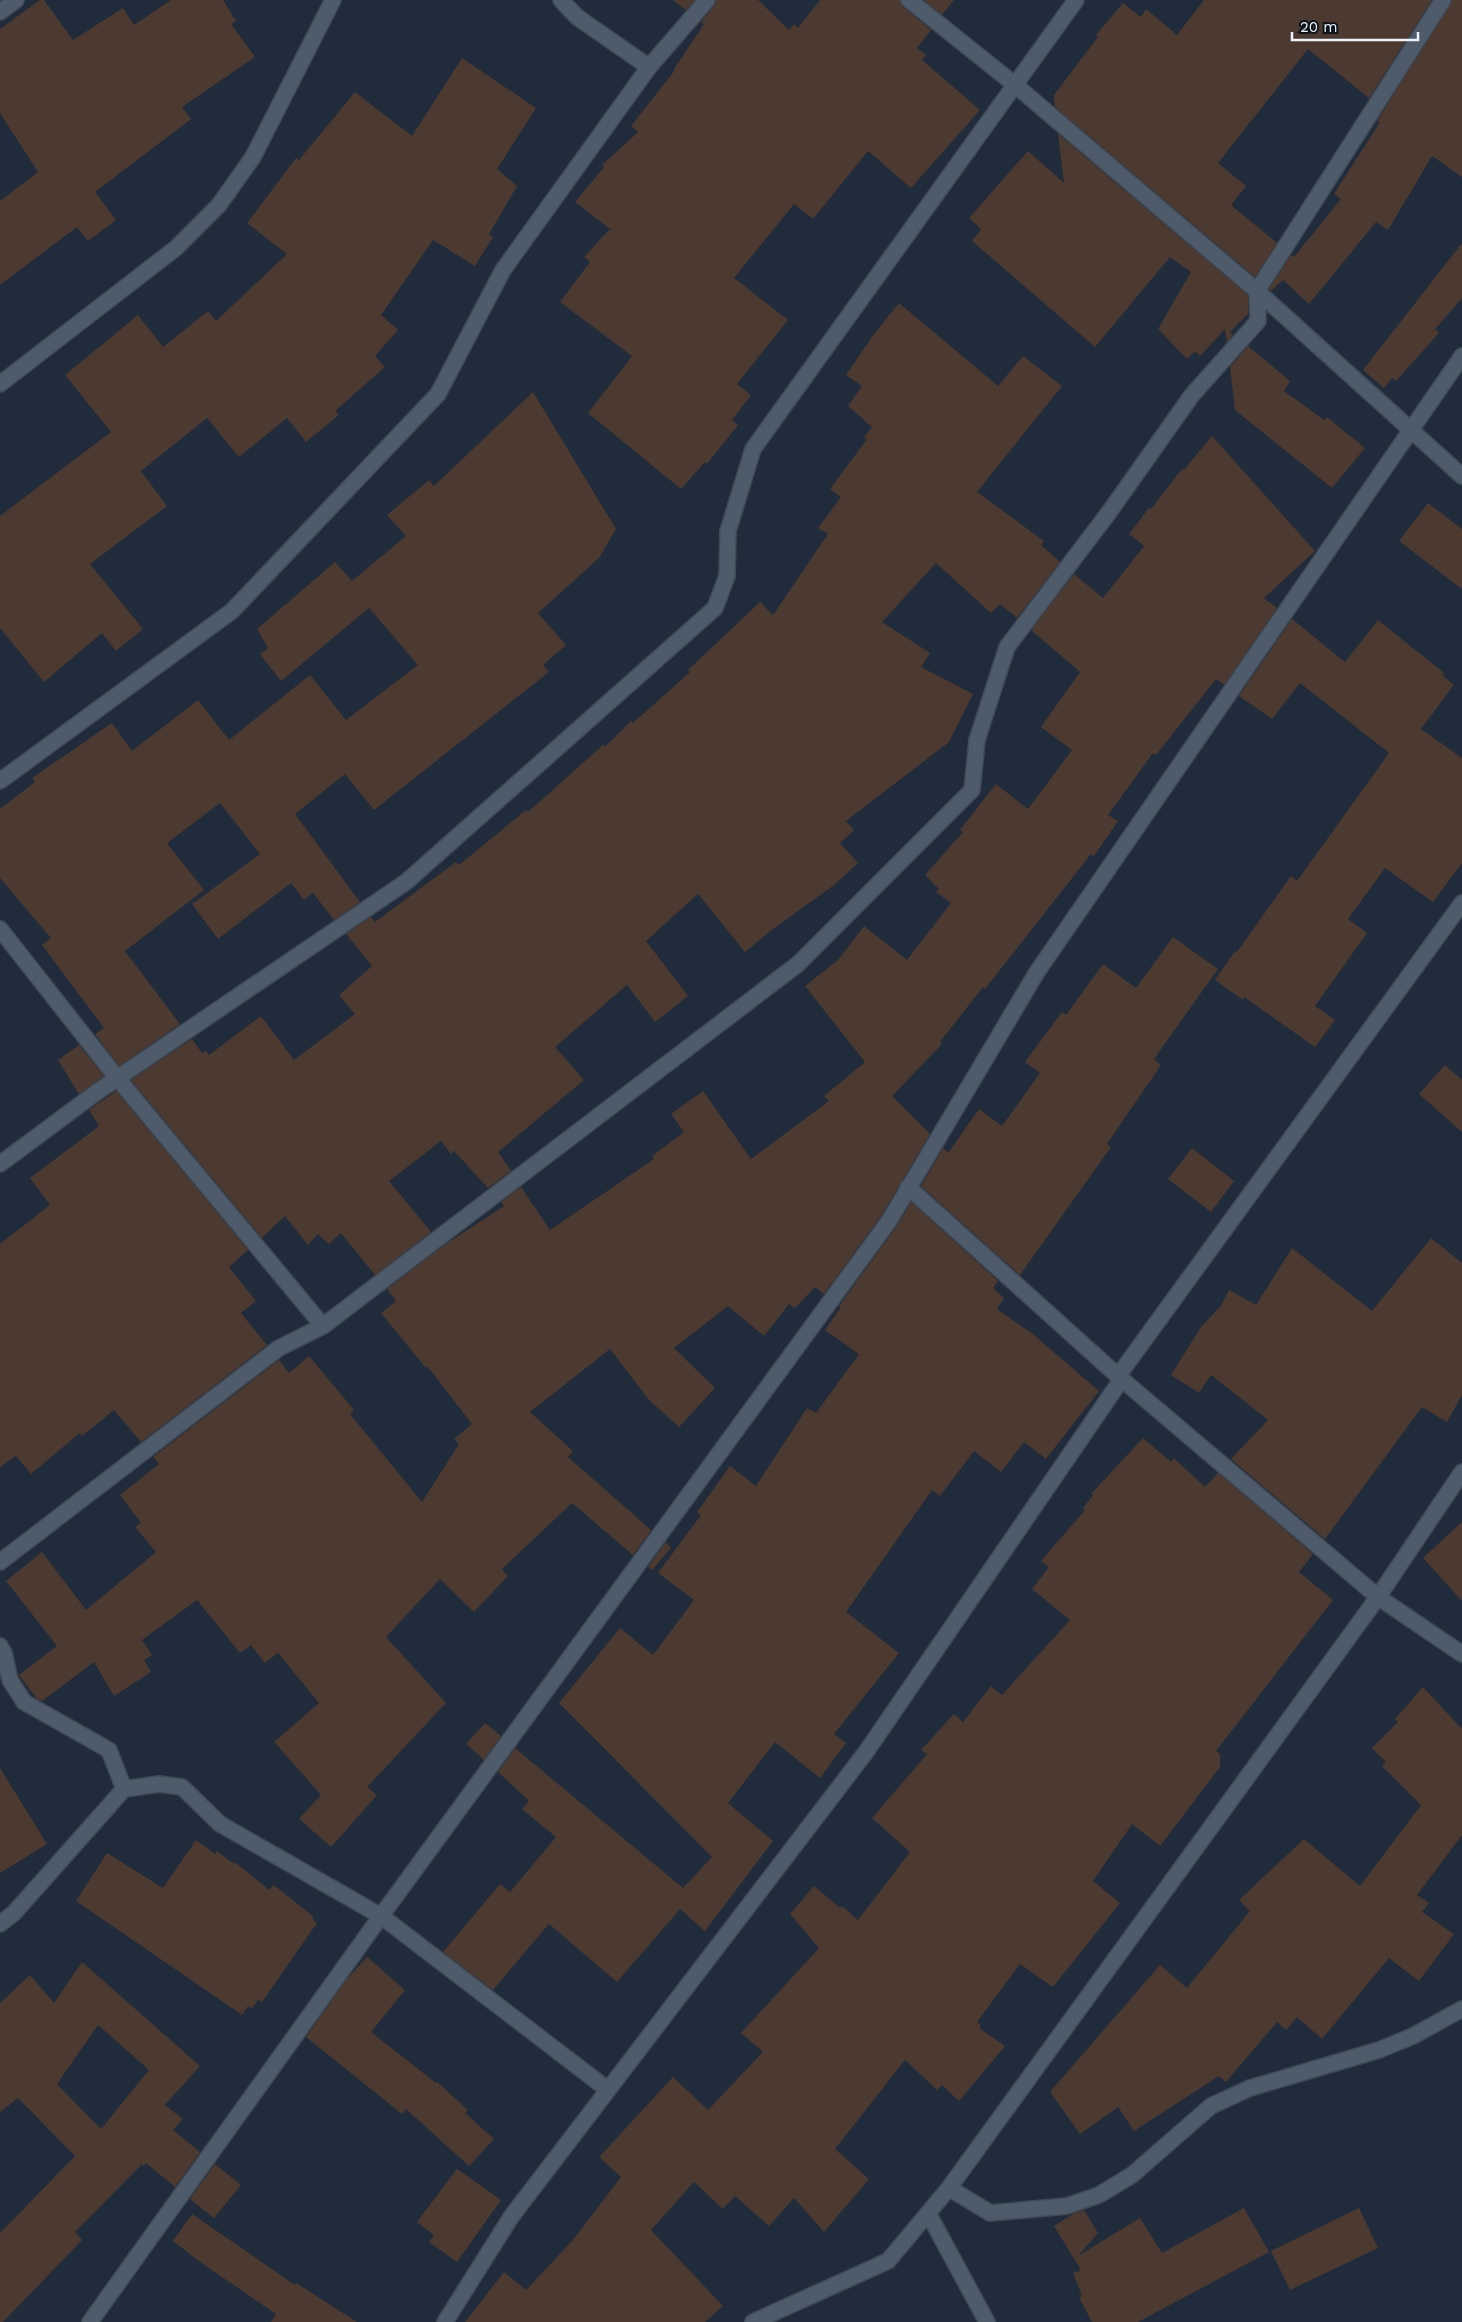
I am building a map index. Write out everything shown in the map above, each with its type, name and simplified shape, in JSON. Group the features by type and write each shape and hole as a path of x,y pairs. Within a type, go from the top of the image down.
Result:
{"street":[{"path":"0,12 16,0"},
{"path":"0,384 176,248 219,205 253,157 333,0"},
{"path":"561,0 577,17 649,67"},
{"path":"0,780 232,611 438,394 503,270 649,67 707,0"},
{"path":"909,0 1014,84 1257,291 1462,476"},
{"path":"0,1164 97,1092 406,882 715,608 727,576 728,531 753,449 1076,0"},
{"path":"0,1562 279,1348 323,1326 798,964 972,790 978,740 1007,647 1110,511 1192,395 1258,321 1257,291 1443,0"},
{"path":"90,2322 381,1916 883,1229 1037,972 1462,356"},
{"path":"445,2322 511,2217 866,1752 1119,1384 1118,1376 1462,903"},
{"path":"0,929 118,1079 323,1326"},
{"path":"908,1187 1118,1376 1378,1597 1462,1654"},
{"path":"753,2322 888,2261 949,2188 1378,1597 1462,1472"},
{"path":"0,1646 4,1653 10,1680 24,1702 109,1750 124,1789"},
{"path":"0,1924 14,1913 124,1789 159,1784 182,1787 220,1824 381,1916 607,2089"},
{"path":"949,2188 990,2213 1068,2206 1091,2198 1132,2175 1210,2106 1250,2088 1379,2050 1413,2036 1462,2009"},
{"path":"928,2213 987,2322"}],"building":[{"path":"40,0 44,0 73,40 123,8 134,25 171,0 223,0 236,21 231,24 255,57 182,107 191,119 95,192 116,220 88,241 77,227 0,285 0,201 38,172 0,113 0,29"},
{"path":"673,0 695,0 686,10"},
{"path":"716,0 758,0 789,30 794,24 798,28 820,0 900,0 903,7 931,30 917,48 926,55 922,60 980,110 911,188 868,151 813,219 794,204 734,278 788,320 737,384 751,395 732,420 738,425 707,464 705,462 681,489 588,413 632,356 560,302 590,262 584,257 610,229 575,202 604,167 602,165 638,132 631,126 675,70 704,24 701,22 714,6"},
{"path":"924,0 954,0 942,15"},
{"path":"1204,0 1432,0 1369,98 1308,49 1218,163 1246,186 1231,205 1277,243 1255,277 1055,107 1054,95 1098,37 1096,35 1123,3 1141,17 1146,9 1177,35"},
{"path":"1452,0 1462,0 1462,177 1432,156 1388,230 1376,222 1309,304 1283,280 1271,291 1269,289 1291,255 1294,257 1341,199 1334,194 1380,122 1377,121"},
{"path":"462,58 536,108 497,169 517,186 489,234 493,237 475,266 433,240 381,315 398,330 375,356 385,367 335,411 339,415 306,442 287,418 239,457 207,418 141,471 167,506 90,564 143,629 116,651 102,633 44,682 0,628 0,516 111,432 65,375 138,315 163,347 208,311 216,321 287,254 247,223 296,158 299,160 355,92 412,136"},
{"path":"1058,134 1248,295 1248,314 1230,332 1233,335 1227,342 1225,329 1200,356 1195,351 1187,359 1158,329 1191,272 1170,257 1095,347 972,241 981,229 969,218 1028,151 1064,183"},
{"path":"1462,243 1462,298 1435,329 1439,333 1396,381 1392,378 1384,388 1363,370"},
{"path":"899,303 998,386 1023,356 1062,386 977,492 1044,541 1041,545 1060,562 1017,618 1000,604 991,613 936,563 882,622 930,653 921,667 973,694 949,742 846,821 854,830 840,843 858,863 834,885 773,929 745,952 698,894 646,941 688,996 655,1022 627,985 555,1047 584,1080 498,1152 511,1171 488,1188 454,1151 451,1154 441,1141 389,1181 431,1232 375,1275 341,1233 329,1244 318,1234 308,1245 285,1216 262,1238 131,1080 192,1039 202,1053 206,1051 209,1055 261,1016 294,1060 355,1014 339,995 372,966 346,934 371,917 375,922 456,862 459,865 526,810 528,812 604,744 605,747 631,721 633,723 690,672 688,670 760,602 773,615 828,534 818,528 841,497 830,489 867,439 864,437 872,427 848,406 862,386 846,375 874,334"},
{"path":"1248,346 1290,381 1284,391 1324,420 1327,417 1365,448 1332,488 1235,410 1230,367"},
{"path":"533,392 616,529 599,558 538,613 566,645 543,665 549,672 374,810 345,774 295,814 360,902 334,920 313,893 304,900 291,883 218,939 192,904 260,854 220,803 167,843 204,890 125,951 180,1024 119,1066 95,1034 104,1028 42,945 51,938 0,878 0,809 35,782 32,778 112,723 132,751 198,700 229,740 310,675 346,720 418,665 369,608 281,681 260,654 268,648 257,629 335,562 352,581 406,536 387,515 429,480 434,486"},
{"path":"1212,436 1315,551 1264,598 1277,608 1224,685 1216,679 1156,755 1153,753 1108,815 1118,821 1094,856 1091,854 985,989 983,987 940,1042 942,1044 892,1096 930,1134 881,1216 824,1294 815,1287 795,1308 789,1304 764,1336 728,1306 674,1348 715,1388 679,1427 649,1400 610,1349 530,1412 573,1451 568,1457 651,1530 633,1555 572,1503 502,1569 508,1576 474,1612 440,1579 386,1637 446,1703 367,1787 377,1795 331,1847 299,1819 321,1795 274,1742 319,1703 278,1653 265,1663 251,1645 240,1653 197,1600 142,1640 152,1655 144,1660 151,1672 114,1696 94,1662 42,1701 37,1699 19,1675 57,1646 6,1581 42,1552 86,1610 156,1552 135,1527 141,1523 120,1495 159,1464 153,1457 279,1360 289,1373 309,1356 354,1410 350,1414 422,1502 459,1444 454,1439 472,1424 428,1367 426,1368 381,1313 396,1301 387,1289 443,1246 504,1206 501,1202 521,1187 550,1230 654,1159 652,1156 684,1132 671,1114 703,1091 751,1159 829,1101 824,1096 865,1062 805,986 838,960 864,926 907,960 951,903 936,892 939,889 925,875 963,832 960,830 996,784 1028,809 1072,750 1041,727 1080,672 1031,630 1074,574 1103,598 1144,546 1129,534 1182,469 1184,470"},
{"path":"1428,503 1462,529 1462,589 1399,541"},
{"path":"1292,619 1345,662 1378,620 1444,673 1442,675 1454,685 1421,729 1462,758 1462,863 1433,902 1385,868 1348,919 1367,933 1315,1006 1335,1020 1315,1047 1244,997 1243,1000 1215,980 1291,876 1297,881 1389,753 1300,683 1272,719 1239,696"},
{"path":"1173,937 1218,969 1154,1059 1161,1065 1107,1144 1111,1147 1020,1275 921,1186 943,1148 948,1153 979,1109 1002,1126 1040,1073 1025,1062 1062,1012 1066,1015 1103,964 1136,988"},
{"path":"79,1045 104,1076 79,1094 58,1060"},
{"path":"1445,1065 1462,1080 1462,1132 1419,1094"},
{"path":"116,1091 248,1250 229,1267 256,1301 241,1313 267,1345 141,1442 114,1410 82,1436 80,1433 31,1474 16,1456 0,1467 0,1244 50,1205 30,1178 99,1126 89,1110"},
{"path":"1192,1148 1234,1181 1211,1212 1168,1179"},
{"path":"911,1202 998,1281 993,1288 1004,1298 997,1309 1034,1335 1099,1391 1046,1459 1024,1442 1001,1472 974,1451 940,1496 932,1490 846,1612 899,1653 834,1734 846,1743 820,1778 775,1742 728,1803 773,1841 705,1931 680,1909 617,1982 549,1924 493,1990 443,1952 500,1884 510,1892 556,1837 522,1809 529,1801 498,1772 515,1748 683,1888 712,1857 559,1703 620,1628 653,1655 694,1600 658,1573 701,1515 697,1512 730,1466 756,1486 807,1408 816,1413 859,1354 825,1330 841,1307 839,1306 897,1226"},
{"path":"1431,1238 1462,1263 1462,1395 1447,1422 1422,1407 1325,1539 1231,1459 1268,1420 1211,1375 1199,1393 1171,1375 1201,1327 1221,1306 1229,1290 1256,1305 1292,1248 1372,1311"},
{"path":"1143,1438 1171,1462 1174,1458 1205,1487 1218,1473 1313,1554 1299,1572 1333,1600 1216,1751 1220,1754 1220,1767 1160,1846 1132,1824 1093,1881 1120,1903 1053,1987 1020,1964 977,2022 981,2025 979,2028 1005,2046 959,2101 942,2085 937,2090 905,2060 835,2149 869,2179 824,2232 794,2198 769,2226 735,2196 723,2209 694,2182 651,2230 723,2306 705,2322 465,2322 504,2272 526,2290 573,2240 621,2177 599,2157 673,2077 708,2110 763,2052 741,2033 819,1948 790,1914 814,1886 840,1908 842,1906 858,1920 910,1852 872,1818 927,1754 921,1750 954,1714 963,1722 991,1686 1002,1695 1070,1620 1032,1589 1049,1567 1041,1561 1085,1510 1083,1508 1093,1495 1091,1494"},
{"path":"1462,1522 1462,1601 1423,1558"},
{"path":"666,1542 671,1548 652,1570 648,1567"},
{"path":"1423,1687 1462,1729 1462,1835 1417,1895 1429,1903 1422,1912 1454,1934 1419,1981 1389,1958 1322,2039 1297,2017 1286,2030 1277,2022 1226,2082 1219,2076 1134,2131 1118,2107 1080,2134 1050,2092 1160,1965 1187,1988 1250,1911 1239,1900 1304,1839 1360,1886 1421,1805 1382,1766 1386,1762 1372,1748 1398,1722 1395,1719"},
{"path":"485,1723 501,1736 484,1760 466,1744"},
{"path":"0,1768 47,1844 0,1873"},
{"path":"196,1840 215,1854 217,1851 234,1864 235,1862 269,1890 274,1885 314,1917 312,1919 317,1923 262,2002 258,2000 252,2009 248,2006 242,2015 76,1901 107,1853 163,1888"},
{"path":"367,1957 405,1990 371,2032 437,2082 468,2110 465,2113 494,2139 469,2166 406,2109 402,2114 306,2037 347,1979"},
{"path":"82,1962 200,2066 165,2105 183,2119 173,2130 200,2152 175,2187 146,2163 144,2166 142,2164 75,2232 82,2240 3,2322 0,2322 0,2233 75,2156 18,2098 0,2112 0,2003 30,1975 54,2003","holes":["98,2025 149,2070 101,2129 57,2084"]},
{"path":"215,2164 241,2185 214,2218 190,2199"},
{"path":"457,2169 501,2200 457,2262 429,2242 434,2235 417,2222"},
{"path":"1244,2208 1269,2252 1138,2322 1092,2322 1079,2297 1082,2296 1073,2273 1081,2270 1054,2226 1073,2214 1084,2210 1098,2233 1078,2256 1140,2218 1162,2253"},
{"path":"1359,2208 1378,2248 1290,2290 1271,2251"},
{"path":"192,2214 295,2285 296,2283 357,2322 271,2322 276,2314 200,2262 173,2241"}]}
